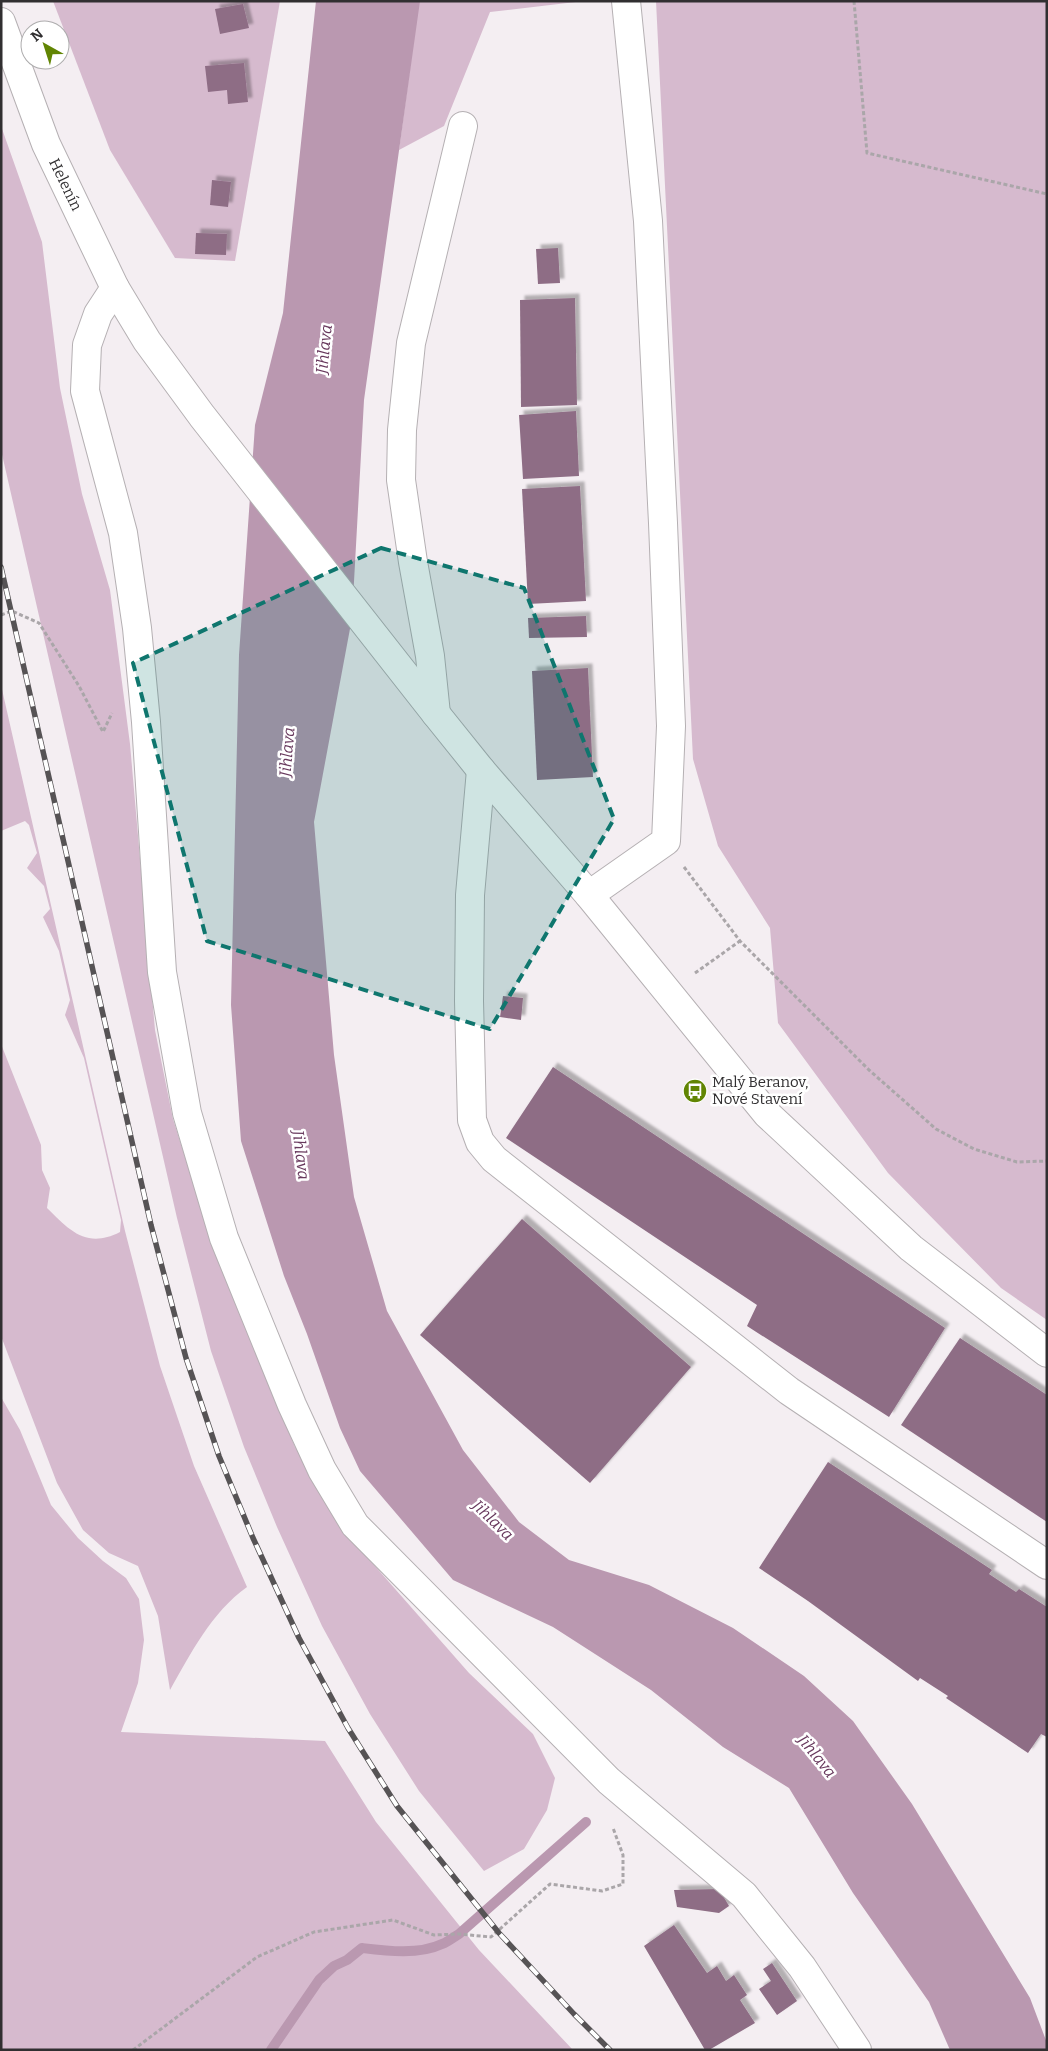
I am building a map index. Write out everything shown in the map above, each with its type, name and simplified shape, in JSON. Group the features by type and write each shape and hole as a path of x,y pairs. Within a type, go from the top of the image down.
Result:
{"street":[{"path":"589,895 666,841 671,726 648,221 626,1"},
{"name":"Helenín","path":"1,22 46,144 115,288 147,341 202,416 436,714 481,770 589,895 767,1114 911,1248 1047,1353"},
{"path":"436,714 430,656 412,562 400,480 402,430 411,343 463,126"},
{"path":"115,288 98,314 87,345 85,391 123,534 137,628 146,722 162,972 187,1113 224,1238 292,1405 322,1470 355,1525 608,1781 744,1896 802,1967 857,2050"},
{"path":"481,770 470,895 469,1002 472,1120 480,1142 494,1159 789,1391 1047,1565"}],"path":[{"path":"854,1 866,153 1047,194"},
{"path":"1,615 12,612 39,623 79,686 103,732 116,706"},
{"path":"666,841 740,941 869,1070 936,1128 974,1149 1016,1162 1047,1161"},
{"path":"705,966 740,941"},
{"path":"133,2050 257,1957 314,1932 393,1920 434,1935 491,1936 550,1884 602,1891 623,1884 623,1855 612,1824 608,1781"}],"highlighted area":[{"path":"381,548 524,588 614,819 490,1029 207,941 133,663"}],"shaded area":[{"path":"53,1 280,1 235,261 175,258 110,150 70,45 70,20 60,20"},
{"path":"419,1 584,1 490,12 444,126 399,150"},
{"path":"656,1 1047,1 1047,1320 1001,1288 888,1173 778,1023 770,928 718,846 693,759"},
{"path":"1,126 42,242 60,388 82,494 110,590 130,744 155,1030 173,1119 211,1239 295,1447 345,1532 469,1673 533,1734 555,1778 547,1810 524,1849 484,1871 419,1791 370,1714 322,1626 277,1527 244,1447 211,1351 177,1218 1,450"},
{"path":"1,685 125,1231 160,1366 194,1466 247,1587 234,1597 212,1621 170,1690 158,1616 138,1566 109,1553 83,1530 57,1483 1,1336 1,1044 41,1145 42,1170 50,1188 47,1208 63,1224 88,1238 98,1239 120,1232 121,1220 84,1058 65,1015 70,1000 59,951 43,917 50,909 44,886 27,868 37,853 29,825 25,821 1,831"},
{"path":"1,1397 20,1430 51,1505 78,1538 103,1561 126,1578 139,1599 144,1640 138,1683 121,1732 325,1741 376,1822 479,1950 573,2050 1,2050"}],"water":[{"name":"Jihlava","path":"316,1 420,1 364,400 352,618 314,822 334,1055 354,1197 387,1311 463,1450 519,1522 569,1560 649,1585 733,1628 804,1676 853,1721 912,1804 1030,1998 1047,2043 1047,2050 950,2050 929,2002 853,1893 789,1788 723,1747 651,1690 553,1627 453,1580 360,1471 340,1428 307,1334 284,1276 241,1141 231,1005 239,655 255,425 283,313"}],"building":[{"path":"243,4 249,28 220,34 215,9"},
{"path":"244,63 248,102 228,104 227,90 208,92 205,66"},
{"path":"212,180 231,182 228,207 210,205"},
{"path":"196,233 227,234 226,255 195,254"},
{"path":"558,248 560,283 538,284 536,249"},
{"path":"575,298 577,405 521,407 520,300"},
{"path":"576,411 579,476 523,479 519,415"},
{"path":"580,486 586,601 528,604 522,489"},
{"path":"586,616 587,637 529,638 528,618"},
{"path":"588,668 593,777 537,780 532,671"},
{"path":"503,996 523,998 521,1020 500,1017"},
{"path":"553,1067 945,1328 889,1417 747,1326 757,1305 506,1138"},
{"path":"522,1219 691,1367 590,1483 420,1335"},
{"path":"960,1338 1047,1395 1047,1522 901,1425"},
{"path":"828,1462 992,1570 989,1574 1016,1592 1019,1589 1047,1607 1047,1737 1041,1734 1028,1753 946,1698 948,1696 920,1678 918,1681 759,1568"},
{"path":"719,1889 729,1906 719,1913 677,1907 674,1890"},
{"path":"674,1925 707,1973 717,1966 726,1981 734,1975 747,1995 740,2000 755,2023 709,2050 705,2050 644,1946"},
{"path":"772,1963 797,2001 777,2015 759,1989 771,1981 763,1969"}],"waterway":[{"path":"271,2050 319,1980 334,1966 347,1960 362,1948 413,1951 423,1950 446,1942 459,1934 586,1822"}],"railway":[{"path":"1,567 151,1225 186,1358 219,1456 253,1538 299,1638 348,1728 397,1806 499,1933 610,2050"}],"place":[{"name":"Malý Beranov, Nové Stavení","path":"695,1091"}]}
